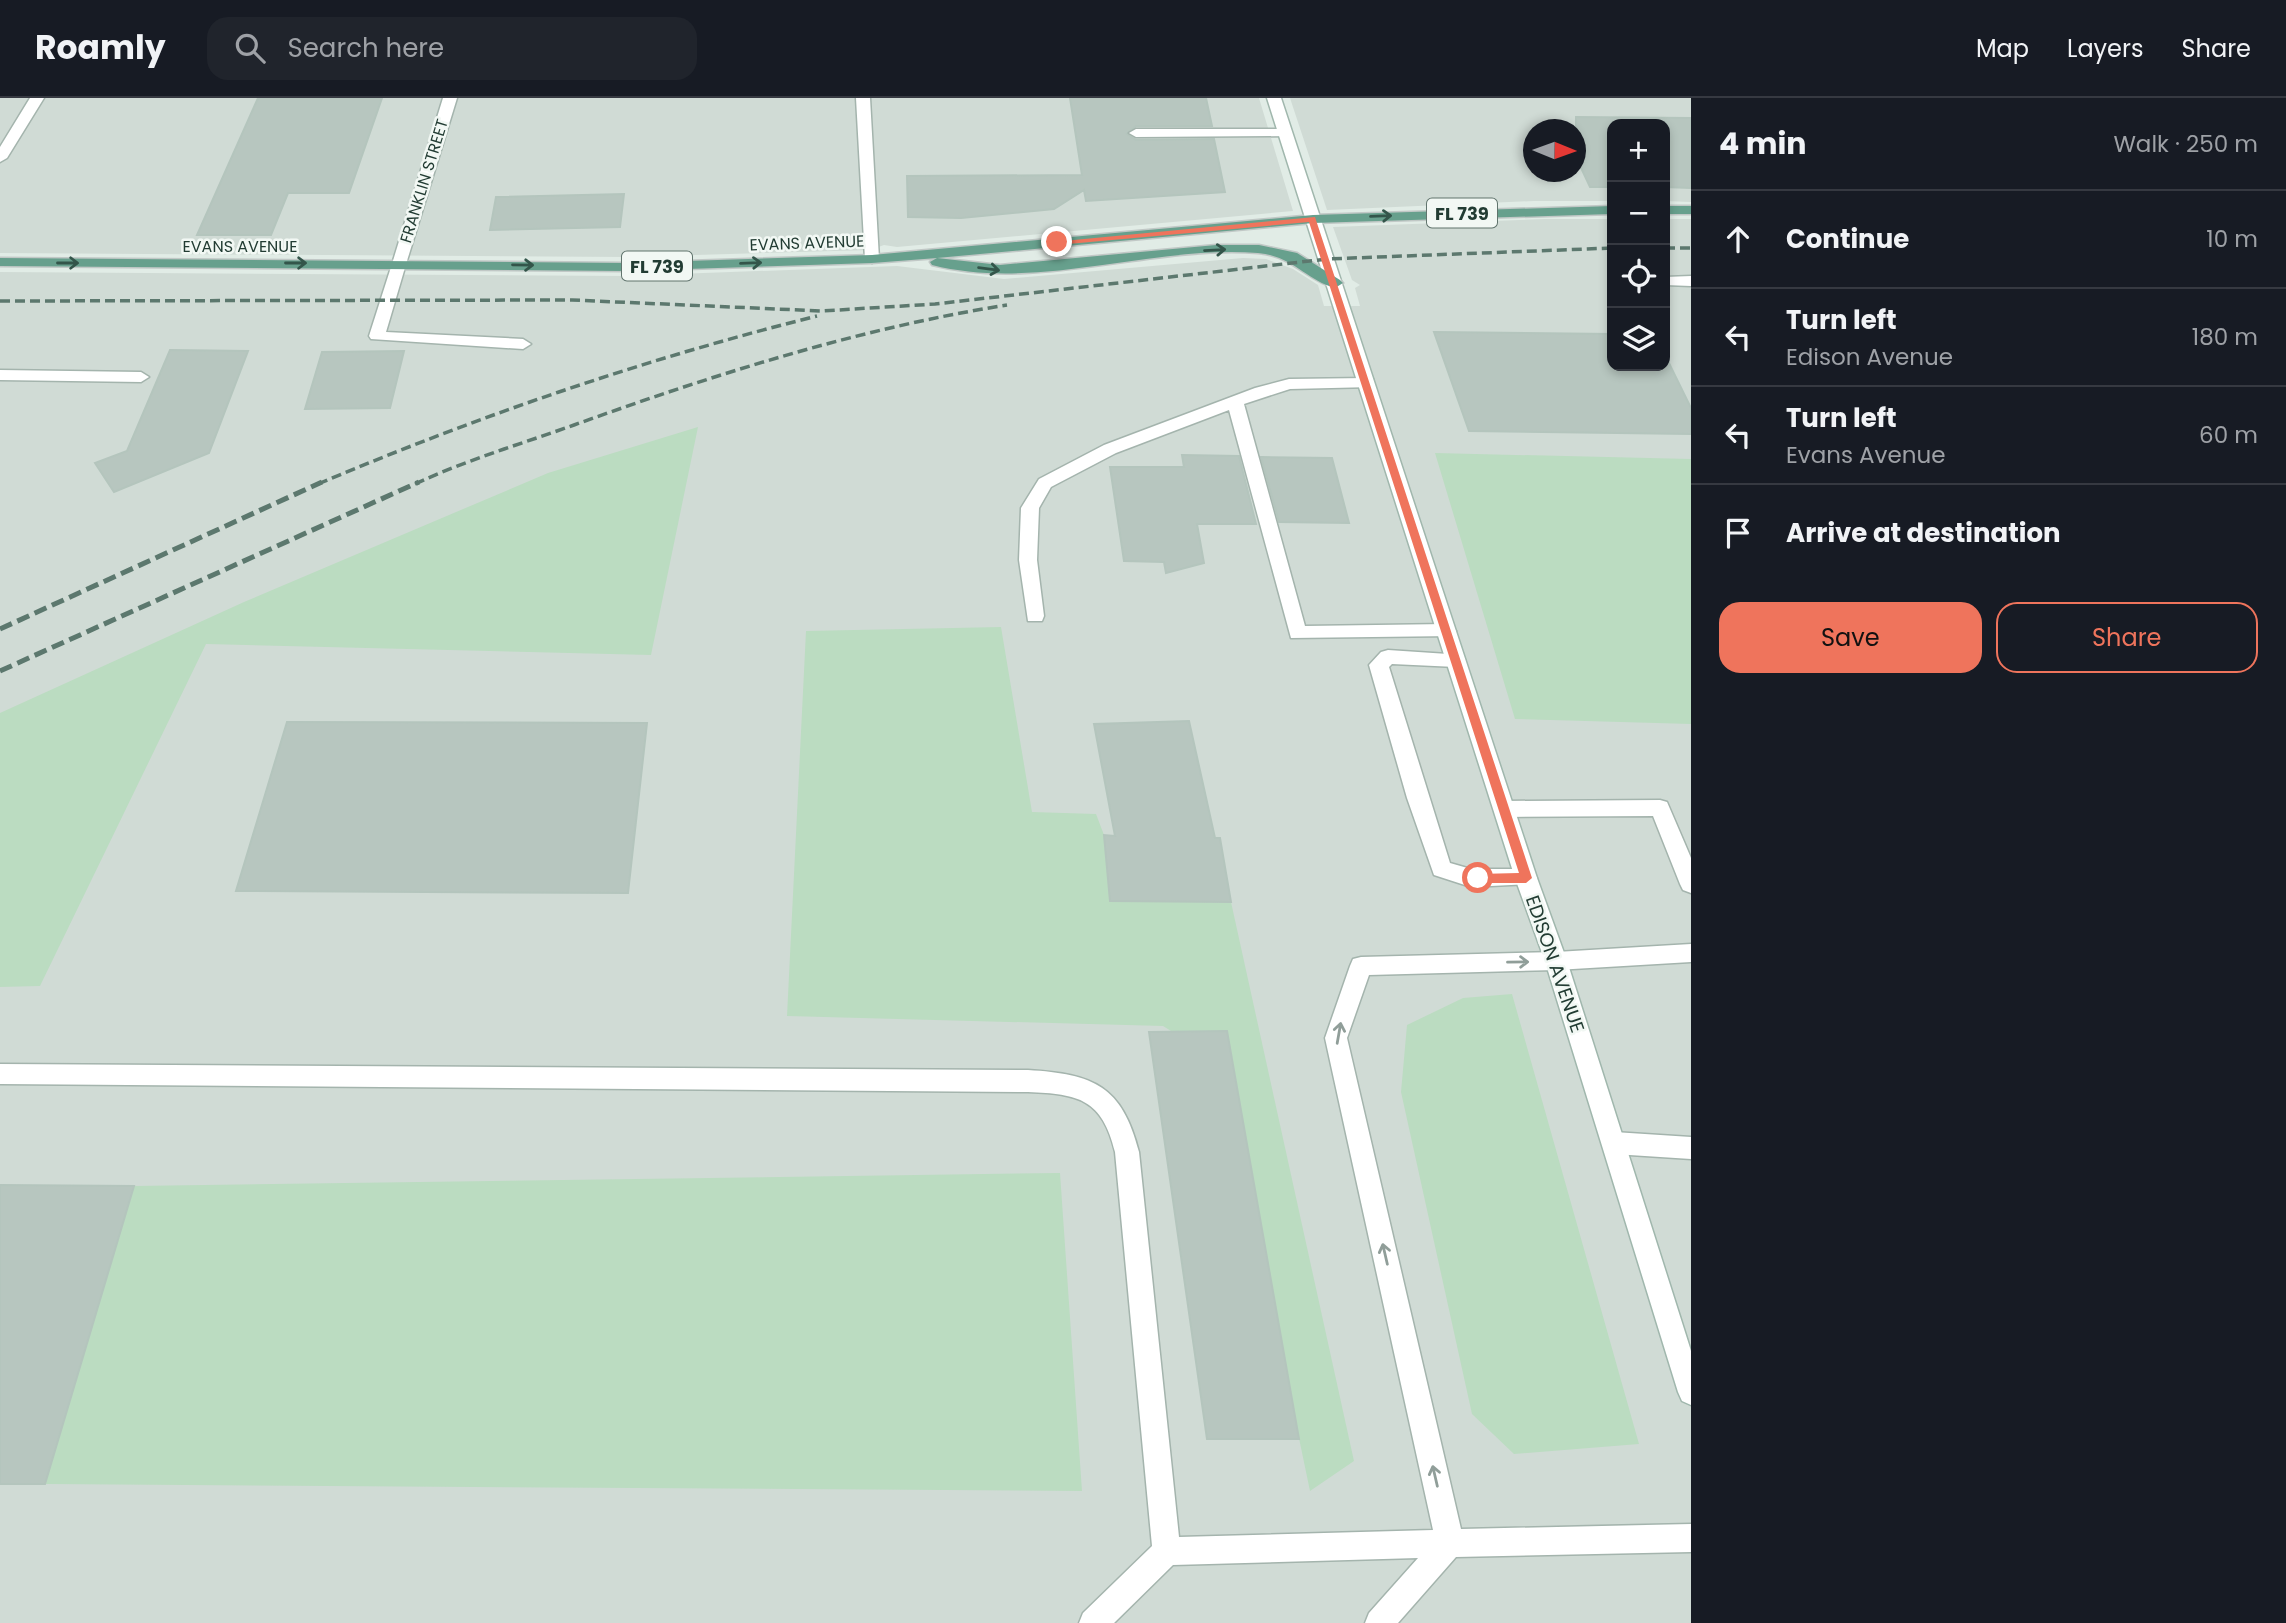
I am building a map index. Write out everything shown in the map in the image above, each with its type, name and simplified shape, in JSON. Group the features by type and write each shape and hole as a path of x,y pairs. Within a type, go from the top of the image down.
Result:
{"main road":[{"name":"EVANS AVENUE","path":"0,262 625,267 872,259 1312,219 1607,210"},
{"path":"1670,210 1691,210"},
{"path":"897,257 1000,270 1216,249 1259,249 1292,256 1335,282"}],"street":[{"path":"0,158 37,98"},
{"name":"FRANKLIN STREET","path":"450,98 377,336 523,344"},
{"path":"863,98 872,259"},
{"name":"EDISON AVENUE","path":"1275,98 1526,878 1556,961 1691,1391"},
{"path":"1136,133 1285,133"},
{"path":"1670,281 1691,281"},
{"path":"0,375 141,377"},
{"path":"1035,617 1028,561 1030,508 1045,483 1110,449 1235,401 1289,384 1367,383"},
{"path":"1235,401 1298,633 1447,631"},
{"path":"1456,660 1388,657 1379,665 1417,798 1441,869 1453,875 1478,878 1526,878"},
{"path":"1504,809 1660,808 1691,884"},
{"path":"1450,1543 1336,1038 1361,966 1556,961 1691,953"},
{"path":"0,1074 1028,1081 1060,1082 1092,1093 1116,1115 1127,1153 1167,1550"},
{"path":"1614,1143 1691,1148"},
{"path":"1093,1623 1167,1550 1691,1538"},
{"path":"1379,1623 1450,1543"}],"shaded area":[{"path":"0,98 1259,98 1293,211 897,247 884,245 870,250 626,257 0,253"},
{"path":"1290,98 1691,98 1691,202 1670,201 1670,119 1607,119 1607,201 1534,201 1327,210"},
{"path":"1607,219 1607,371 1670,371 1670,219 1691,219 1691,1623 0,1623 0,272 623,276 897,266 1004,279 1243,258 1266,259 1293,269 1318,285 1324,306 1360,306 1355,288 1360,285 1352,280 1333,227"}],"green space":[{"path":"698,427 651,655 206,644 40,986 0,987 0,713 244,602 548,473"},
{"path":"1435,453 1691,459 1691,724 1515,719"},
{"path":"1001,627 1032,812 1096,814 1104,835 1111,901 1231,902 1354,1461 1310,1491 1230,1107 1213,1057 1163,1026 787,1016 806,631"},
{"path":"1512,994 1639,1444 1514,1454 1472,1414 1401,1092 1407,1025 1463,998"},
{"path":"1060,1173 1082,1491 45,1484 134,1186"}],"building":[{"path":"258,98 382,98 349,193 288,193 271,235 197,235"},
{"path":"1070,98 1206,98 1212,126 1136,126 1127,134 1136,140 1214,139 1225,192 1086,201 1084,190 1054,209 961,218 908,217 907,176 1082,175"},
{"path":"1691,118 1691,188 1670,187 1670,119 1607,119 1607,187 1590,187 1586,178 1586,119 1576,119"},
{"path":"624,194 620,227 490,230 496,197"},
{"path":"1434,332 1607,334 1607,371 1670,371 1670,365 1691,408 1691,434 1469,431"},
{"path":"170,350 248,351 209,453 114,492 95,463 127,451"},
{"path":"404,351 390,408 305,409 322,352"},
{"path":"1182,455 1239,456 1256,524 1197,524 1204,563 1166,573 1164,562 1124,561 1110,467 1184,467"},
{"path":"1261,457 1332,458 1349,523 1279,522"},
{"path":"1189,721 1215,838 1220,838 1231,902 1110,901 1104,835 1115,836 1094,724"},
{"path":"287,722 647,723 628,893 236,891"},
{"path":"1227,1031 1299,1439 1207,1439 1149,1032"},
{"path":"0,1185 134,1186 45,1484 0,1484"}],"railway":[{"path":"0,301 572,300 822,311 935,304 1327,259 1607,248"},
{"path":"1670,248 1691,248"},
{"path":"415,484 454,467 733,371 897,326 1007,305"},
{"path":"318,484 564,390 689,351 817,316"},
{"path":"0,629 322,482"},
{"path":"0,671 419,482"}],"route":[{"path":"1057,242 1312,219 1526,878 1478,878"}]}
